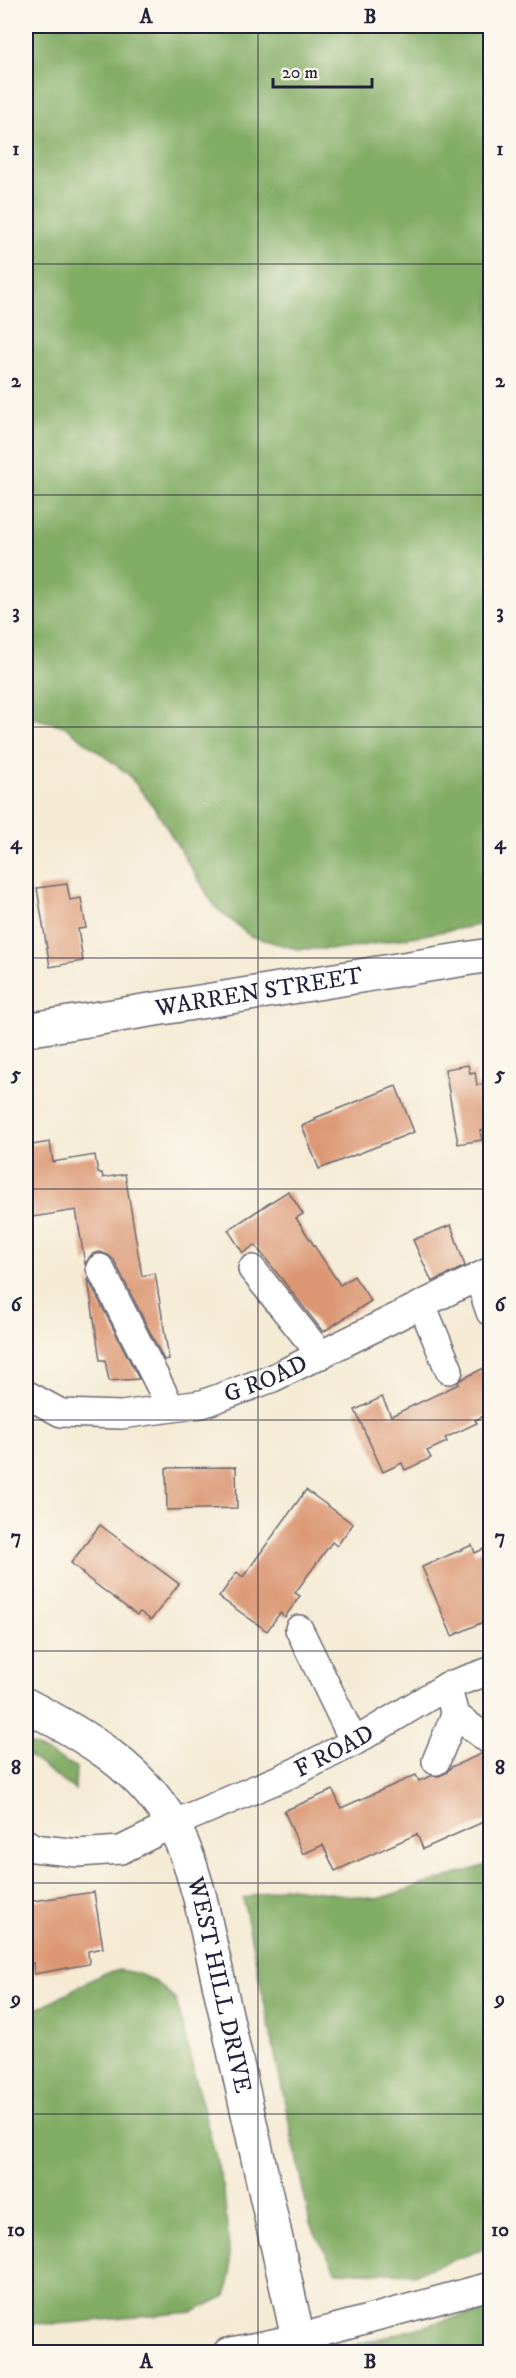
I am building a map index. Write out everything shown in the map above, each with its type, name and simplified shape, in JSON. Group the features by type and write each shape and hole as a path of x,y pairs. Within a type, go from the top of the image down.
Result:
{"street":[{"name":"WARREN STREET","path":"26,1030 490,954"},
{"path":"100,1268 171,1408"},
{"path":"252,1269 321,1355"},
{"path":"484,1274 490,1312"},
{"name":"G ROAD","path":"26,1394 61,1413 121,1415 202,1404 273,1378 484,1274"},
{"path":"422,1305 449,1370"},
{"path":"299,1629 354,1742"},
{"name":"F ROAD","path":"26,1843 34,1848 78,1853 121,1850 173,1824 298,1783 354,1742 447,1686 490,1671"},
{"path":"436,1761 455,1715 447,1686"},
{"name":"WEST HILL DRIVE","path":"26,1705 67,1726 111,1755 148,1788 173,1824 189,1860 200,1898 298,2338"},
{"path":"455,1715 490,1741"},
{"path":"227,2352 298,2338 490,2286"}],"green space":[{"path":"26,26 490,26 490,923 344,949 297,949 250,936 215,907 156,810 128,774 64,726 26,716"},
{"path":"26,1742 76,1767 75,1790 26,1754"},
{"path":"490,1864 490,2247 414,2274 336,2271 310,2224 243,1899 283,1887 377,1899"},
{"path":"120,1970 151,1979 176,2001 224,2190 231,2274 226,2296 193,2312 58,2324 26,2323 26,2015 100,1975"},
{"path":"490,2308 490,2352 330,2352"}],"building":[{"path":"67,884 70,900 81,898 86,928 78,929 83,961 50,967 37,888"},
{"path":"468,1065 470,1073 475,1072 477,1085 490,1083 490,1129 480,1131 482,1140 458,1144 445,1069"},
{"path":"396,1086 414,1132 319,1169 302,1126 316,1120 315,1118"},
{"path":"50,1142 53,1162 95,1155 98,1173 102,1173 103,1178 125,1174 142,1276 155,1273 169,1359 164,1360 114,1260 100,1252 92,1254 85,1264 76,1210 33,1217 30,1197 26,1198 26,1146"},
{"path":"288,1191 303,1214 296,1218 340,1285 354,1276 371,1301 323,1332 255,1245 243,1253 228,1230"},
{"path":"451,1225 465,1266 432,1282 413,1240"},
{"path":"88,1279 139,1379 109,1381 105,1360 100,1360"},
{"path":"490,1365 490,1413 475,1420 477,1423 445,1438 447,1442 427,1451 431,1458 405,1470 402,1463 383,1472 355,1410 382,1397 391,1416 459,1384 458,1382 462,1379"},
{"path":"236,1467 237,1508 167,1510 166,1468"},
{"path":"306,1490 353,1524 337,1546 332,1542 295,1593 300,1596 285,1617 280,1613 267,1631 219,1597 237,1572 243,1577"},
{"path":"100,1525 179,1584 151,1620 140,1612 137,1615 82,1574 71,1563"},
{"path":"472,1545 475,1553 490,1546 490,1619 452,1636 422,1567"},
{"path":"481,1754 490,1756 490,1819 423,1849 417,1834 335,1871 323,1845 303,1854 284,1811 333,1790 341,1808 416,1775 419,1781 431,1776 439,1776 451,1767"},
{"path":"94,1892 103,1948 88,1951 89,1964 34,1974 33,1963 26,1965 26,1902"}]}
